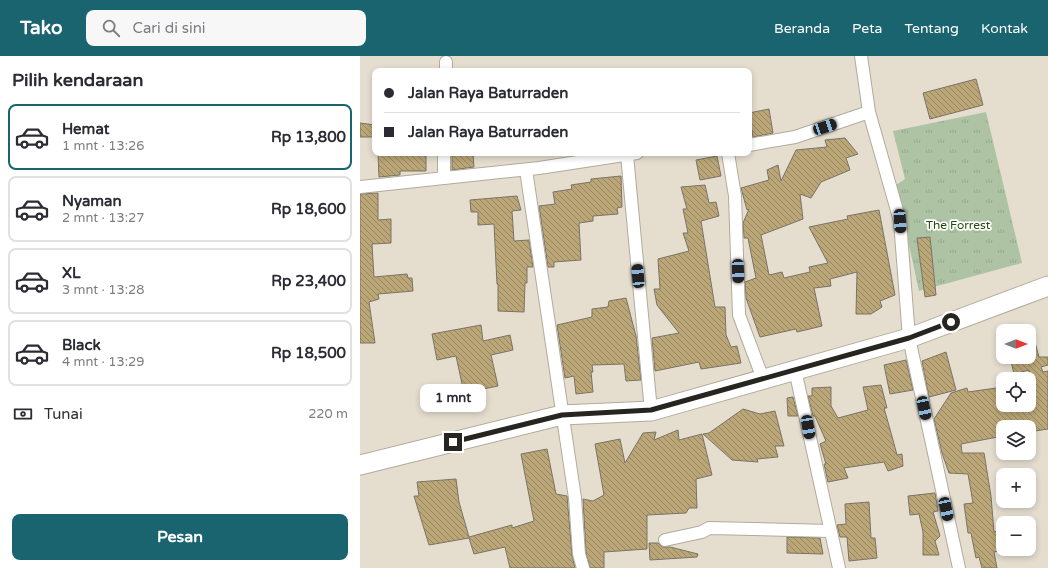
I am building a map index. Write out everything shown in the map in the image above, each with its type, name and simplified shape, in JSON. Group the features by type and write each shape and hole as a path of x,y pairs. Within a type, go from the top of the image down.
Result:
{"main road":[{"path":"360,465 562,415 651,410 909,338 1048,286"}],"street":[{"path":"862,56 869,112 900,221 909,338 958,568"},
{"path":"752,144 795,137 869,112"},
{"path":"444,156 444,178"},
{"path":"360,187 526,170 619,156"},
{"path":"632,156 651,410"},
{"path":"728,156 735,196 739,315 763,379"},
{"path":"526,170 575,498 579,554 583,568"},
{"path":"795,370 839,568"},
{"path":"665,540 702,532 709,528 830,531"}],"green space":[{"name":"The Forrest","path":"986,112 1022,263 919,291 896,185 905,179 893,131"}],"building":[{"path":"976,79 983,105 930,119 923,93"},
{"path":"769,109 773,133 753,137 752,112"},
{"path":"360,123 372,125 372,137 360,137"},
{"path":"845,138 858,154 846,158 850,170 821,182 811,198 800,194 803,219 761,235 769,275 782,272 784,278 810,272 809,267 828,263 809,227 848,219 847,216 879,210 895,295 880,301 882,307 871,314 856,314 857,272 830,279 831,286 814,288 822,326 797,332 796,329 760,337 746,298 745,282 756,278 748,238 744,238 743,223 749,209 747,210 741,188 769,180 767,170 778,165 781,181 796,150 827,147 825,140"},
{"path":"378,156 426,156 426,171 400,171 400,175 379,177"},
{"path":"452,156 473,156 474,167 452,170"},
{"path":"717,156 721,176 700,180 696,160"},
{"path":"621,176 622,207 617,208 618,214 593,216 593,221 579,223 581,260 554,262 554,267 548,267 539,206 555,204 553,192 572,189 571,185 591,182 591,179"},
{"path":"705,185 709,203 716,202 719,216 701,221 715,307 725,307 726,335 731,347 737,346 741,363 701,369 699,362 655,371 652,338 679,333 657,305 654,289 660,289 658,259 689,251 683,233 688,233 683,209 687,209 681,187"},
{"path":"378,193 378,220 391,219 391,243 372,244 374,277 407,274 408,278 412,278 413,291 378,294 379,299 369,302 375,343 360,343 360,194"},
{"path":"517,196 521,210 512,211 514,241 529,240 533,267 527,267 524,312 498,311 498,284 494,224 478,225 478,212 471,212 470,200"},
{"path":"930,237 936,295 925,297 917,238"},
{"path":"626,298 636,336 641,380 626,381 624,364 592,365 593,372 591,372 593,392 576,394 574,376 565,378 557,325 592,317 592,309 608,307 609,301"},
{"path":"481,325 483,341 510,335 513,350 491,355 498,386 464,393 456,356 437,360 432,334"},
{"path":"1036,346 1039,357 1048,357 1048,365 1041,367 1043,372 1048,371 1048,429 1036,431 1036,420 996,420 996,437 961,444 962,453 984,453 991,496 994,532 996,532 996,552 994,552 997,568 982,568 979,557 976,558 971,533 968,533 964,504 973,503 968,474 949,473 942,453 934,419 951,393 967,388 968,392 996,388 996,412 1036,412 1036,372 1029,372 1029,370 1014,372 1012,364 1036,364"},
{"path":"946,352 956,390 929,397 922,361"},
{"path":"906,360 913,390 890,394 884,365"},
{"path":"881,385 887,408 884,408 897,455 902,454 903,466 888,471 884,462 844,468 848,478 828,482 824,464 826,464 820,444 826,441 815,416 813,416 808,396 812,396 812,388 831,387 831,406 838,418 868,410 863,387"},
{"path":"793,397 798,416 788,416 787,398"},
{"path":"743,409 760,414 775,411 784,446 775,446 778,457 757,459 758,462 732,460 703,434 709,433"},
{"path":"678,430 679,440 702,434 712,475 696,479 697,508 689,508 686,513 647,515 647,549 604,552 604,568 590,568 586,553 583,499 593,501 604,495 595,444 620,439 625,463 643,433 656,432 654,440"},
{"path":"547,449 556,494 567,496 572,555 575,568 510,568 505,547 474,554 469,538 429,545 414,496 419,496 417,482 456,479 459,502 469,537 512,525 512,528 534,521 521,454"},
{"path":"935,493 938,511 933,512 940,536 935,541 939,555 923,555 923,532 919,514 910,515 908,496"},
{"path":"869,502 871,538 875,538 877,558 849,561 847,537 840,537 837,525 846,524 845,504"},
{"path":"787,537 820,538 823,554 787,553"},
{"path":"649,543 658,543 662,547 670,547 698,554 697,557 650,560"}],"route":[{"path":"453,442 562,415 651,410 909,338 951,322"}]}
